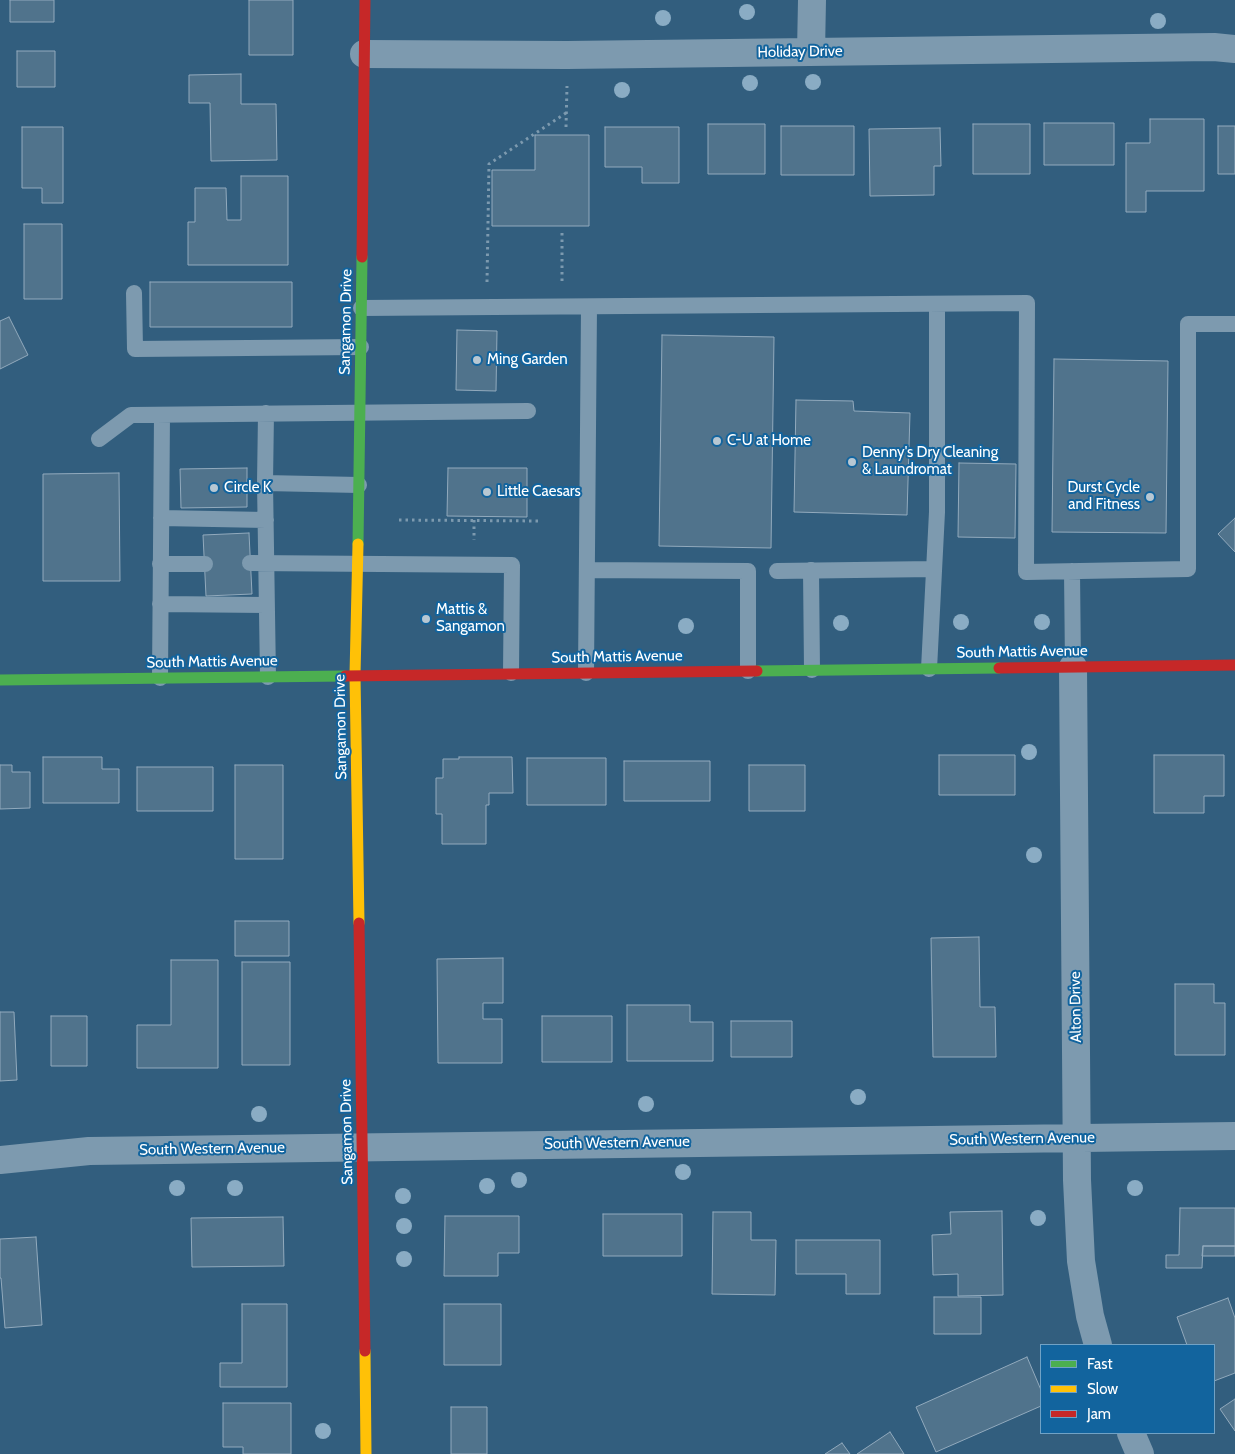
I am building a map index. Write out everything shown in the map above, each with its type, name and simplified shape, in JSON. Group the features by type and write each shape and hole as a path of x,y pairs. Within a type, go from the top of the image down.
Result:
{"street":[{"name":"Sangamon Drive","path":"365,0 355,675 366,1454"},
{"path":"811,52 812,0"},
{"name":"Holiday Drive","path":"364,54 567,55 1235,48"},
{"name":"South Mattis Avenue","path":"0,680 1235,665"},
{"name":"Alton Drive","path":"1073,667 1077,1180 1082,1261 1090,1316 1098,1344"},
{"name":"South Western Avenue","path":"0,1160 89,1151 1235,1136"}],"lane":[{"path":"134,293 135,349 361,346"},
{"path":"361,308 1027,303 1026,572 1188,569 1188,324 1235,324"},
{"path":"929,668 937,512 937,304"},
{"path":"586,672 589,307"},
{"path":"99,439 131,415 528,411"},
{"path":"266,413 266,520 258,563 266,605 268,676"},
{"path":"160,678 162,415"},
{"path":"265,483 359,485"},
{"path":"161,518 266,520"},
{"path":"258,563 512,565 512,673"},
{"path":"160,564 205,564"},
{"path":"777,571 934,569"},
{"path":"587,570 748,571 748,671"},
{"path":"811,570 812,670"},
{"path":"1072,571 1073,667"},
{"path":"160,604 266,605"}],"path":[{"path":"566,128 567,55"},
{"path":"486,308 489,164 566,113"},
{"path":"562,233 562,307"},
{"path":"399,520 542,521"}],"building":[{"path":"10,0 54,0 54,22 10,22"},
{"path":"249,0 293,0 293,55 249,55"},
{"path":"17,51 55,51 55,87 17,87"},
{"path":"241,74 241,104 276,104 277,160 211,161 210,103 189,103 189,75"},
{"path":"1150,119 1204,119 1204,191 1146,191 1146,212 1126,212 1126,143 1150,143"},
{"path":"1044,123 1114,123 1114,165 1044,165"},
{"path":"708,124 765,124 765,174 708,174"},
{"path":"973,124 1030,124 1030,174 973,174"},
{"path":"781,126 854,126 854,175 781,175"},
{"path":"1218,126 1235,126 1235,174 1218,174"},
{"path":"22,127 63,127 63,203 42,203 42,188 22,188"},
{"path":"605,127 679,127 679,183 642,183 642,167 605,167"},
{"path":"940,128 941,166 934,166 934,195 870,196 869,129"},
{"path":"535,135 589,135 589,226 492,226 492,170 535,170"},
{"path":"241,176 288,176 288,265 188,265 188,222 195,222 195,188 226,188 227,220 241,220"},
{"path":"24,224 62,224 62,299 24,299"},
{"path":"150,282 292,282 292,327 150,327"},
{"path":"9,317 28,355 0,369 0,321"},
{"name":"Ming Garden","path":"457,330 497,331 496,391 456,390"},
{"name":"C-U at Home","path":"662,335 774,337 771,548 659,546"},
{"path":"1054,359 1168,361 1166,533 1052,532"},
{"name":"Denny's Dry Cleaning & Laundromat","path":"796,400 853,401 854,411 910,413 907,515 794,512"},
{"path":"959,463 1016,464 1015,538 958,537"},
{"name":"Circle K","path":"247,468 247,507 181,508 180,469"},
{"name":"Little Caesars","path":"448,468 527,468 527,517 447,516"},
{"path":"119,473 120,581 43,581 43,474"},
{"path":"1235,518 1235,552 1218,534"},
{"path":"249,533 252,594 206,596 203,535"},
{"path":"939,755 1015,755 1015,795 939,795"},
{"path":"1154,755 1224,755 1224,796 1204,796 1204,813 1154,813"},
{"path":"43,757 102,757 102,769 119,769 119,803 43,803"},
{"path":"459,757 512,757 513,793 489,793 489,805 486,805 486,844 442,844 442,814 436,814 436,778 443,778 443,759 459,759"},
{"path":"527,758 606,758 606,805 527,805"},
{"path":"624,761 710,761 710,801 624,801"},
{"path":"0,765 12,765 12,772 30,772 30,808 0,809"},
{"path":"235,765 283,765 283,859 235,859"},
{"path":"749,765 805,765 805,811 749,811"},
{"path":"137,767 213,767 213,811 137,811"},
{"path":"235,921 289,921 289,956 235,956"},
{"path":"979,937 980,1007 995,1007 996,1057 933,1057 931,938"},
{"path":"503,958 503,1003 483,1003 483,1019 502,1019 502,1063 438,1063 437,959"},
{"path":"171,960 218,960 218,1068 137,1068 137,1025 171,1025"},
{"path":"242,962 290,962 290,1065 242,1065"},
{"path":"1175,984 1214,984 1214,1003 1225,1003 1225,1055 1175,1055"},
{"path":"627,1005 690,1005 690,1022 713,1022 713,1061 627,1061"},
{"path":"0,1012 14,1012 17,1080 0,1081"},
{"path":"51,1016 87,1016 87,1066 51,1066"},
{"path":"542,1016 612,1016 612,1062 542,1062"},
{"path":"731,1021 792,1021 792,1057 731,1057"},
{"path":"1180,1208 1235,1208 1235,1246 1203,1246 1202,1268 1166,1268 1166,1255 1179,1255"},
{"path":"1002,1211 1003,1295 958,1296 958,1274 933,1275 932,1235 951,1234 950,1212"},
{"path":"713,1212 751,1212 751,1240 776,1240 775,1295 712,1294"},
{"path":"603,1214 682,1214 682,1256 603,1256"},
{"path":"445,1216 519,1216 519,1253 498,1253 498,1276 444,1276"},
{"path":"283,1217 284,1266 192,1267 191,1218"},
{"path":"36,1237 42,1325 5,1328 0,1278 0,1239"},
{"path":"796,1240 880,1240 880,1294 846,1294 846,1274 796,1274"},
{"path":"1203,1246 1235,1246 1235,1256 1202,1256"},
{"path":"934,1297 981,1297 981,1334 934,1334"},
{"path":"1228,1298 1235,1318 1235,1373 1215,1381 1215,1344 1187,1344 1177,1317"},
{"path":"242,1304 287,1304 287,1387 220,1387 220,1363 242,1363"},
{"path":"444,1304 501,1304 501,1365 444,1365"},
{"path":"1027,1357 1040,1388 1040,1406 936,1452 916,1407"},
{"path":"1235,1399 1235,1431 1220,1409"},
{"path":"223,1403 291,1403 291,1454 243,1454 243,1447 223,1447"},
{"path":"451,1407 487,1407 487,1454 451,1454"},
{"path":"890,1432 904,1454 857,1454"},
{"path":"842,1443 850,1454 825,1454"}],"traffic: fast":[{"path":"358,544 362,257"},
{"path":"757,671 999,668"},
{"path":"0,680 345,676"}],"traffic: slow":[{"path":"358,544 355,675 359,923"},
{"path":"365,1351 366,1454"}],"traffic: jam":[{"path":"362,257 365,0"},
{"path":"999,668 1235,665"},
{"path":"345,676 757,671"},
{"path":"359,923 365,1351"}],"place":[{"name":"Ming Garden","path":"477,360"},
{"name":"C-U at Home","path":"717,441"},
{"name":"Denny's Dry Cleaning & Laundromat","path":"852,462"},
{"name":"Circle K","path":"214,488"},
{"name":"Little Caesars","path":"487,492"},
{"name":"Durst Cycle and Fitness","path":"1150,497"},
{"name":"Mattis & Sangamon","path":"426,619"}]}
